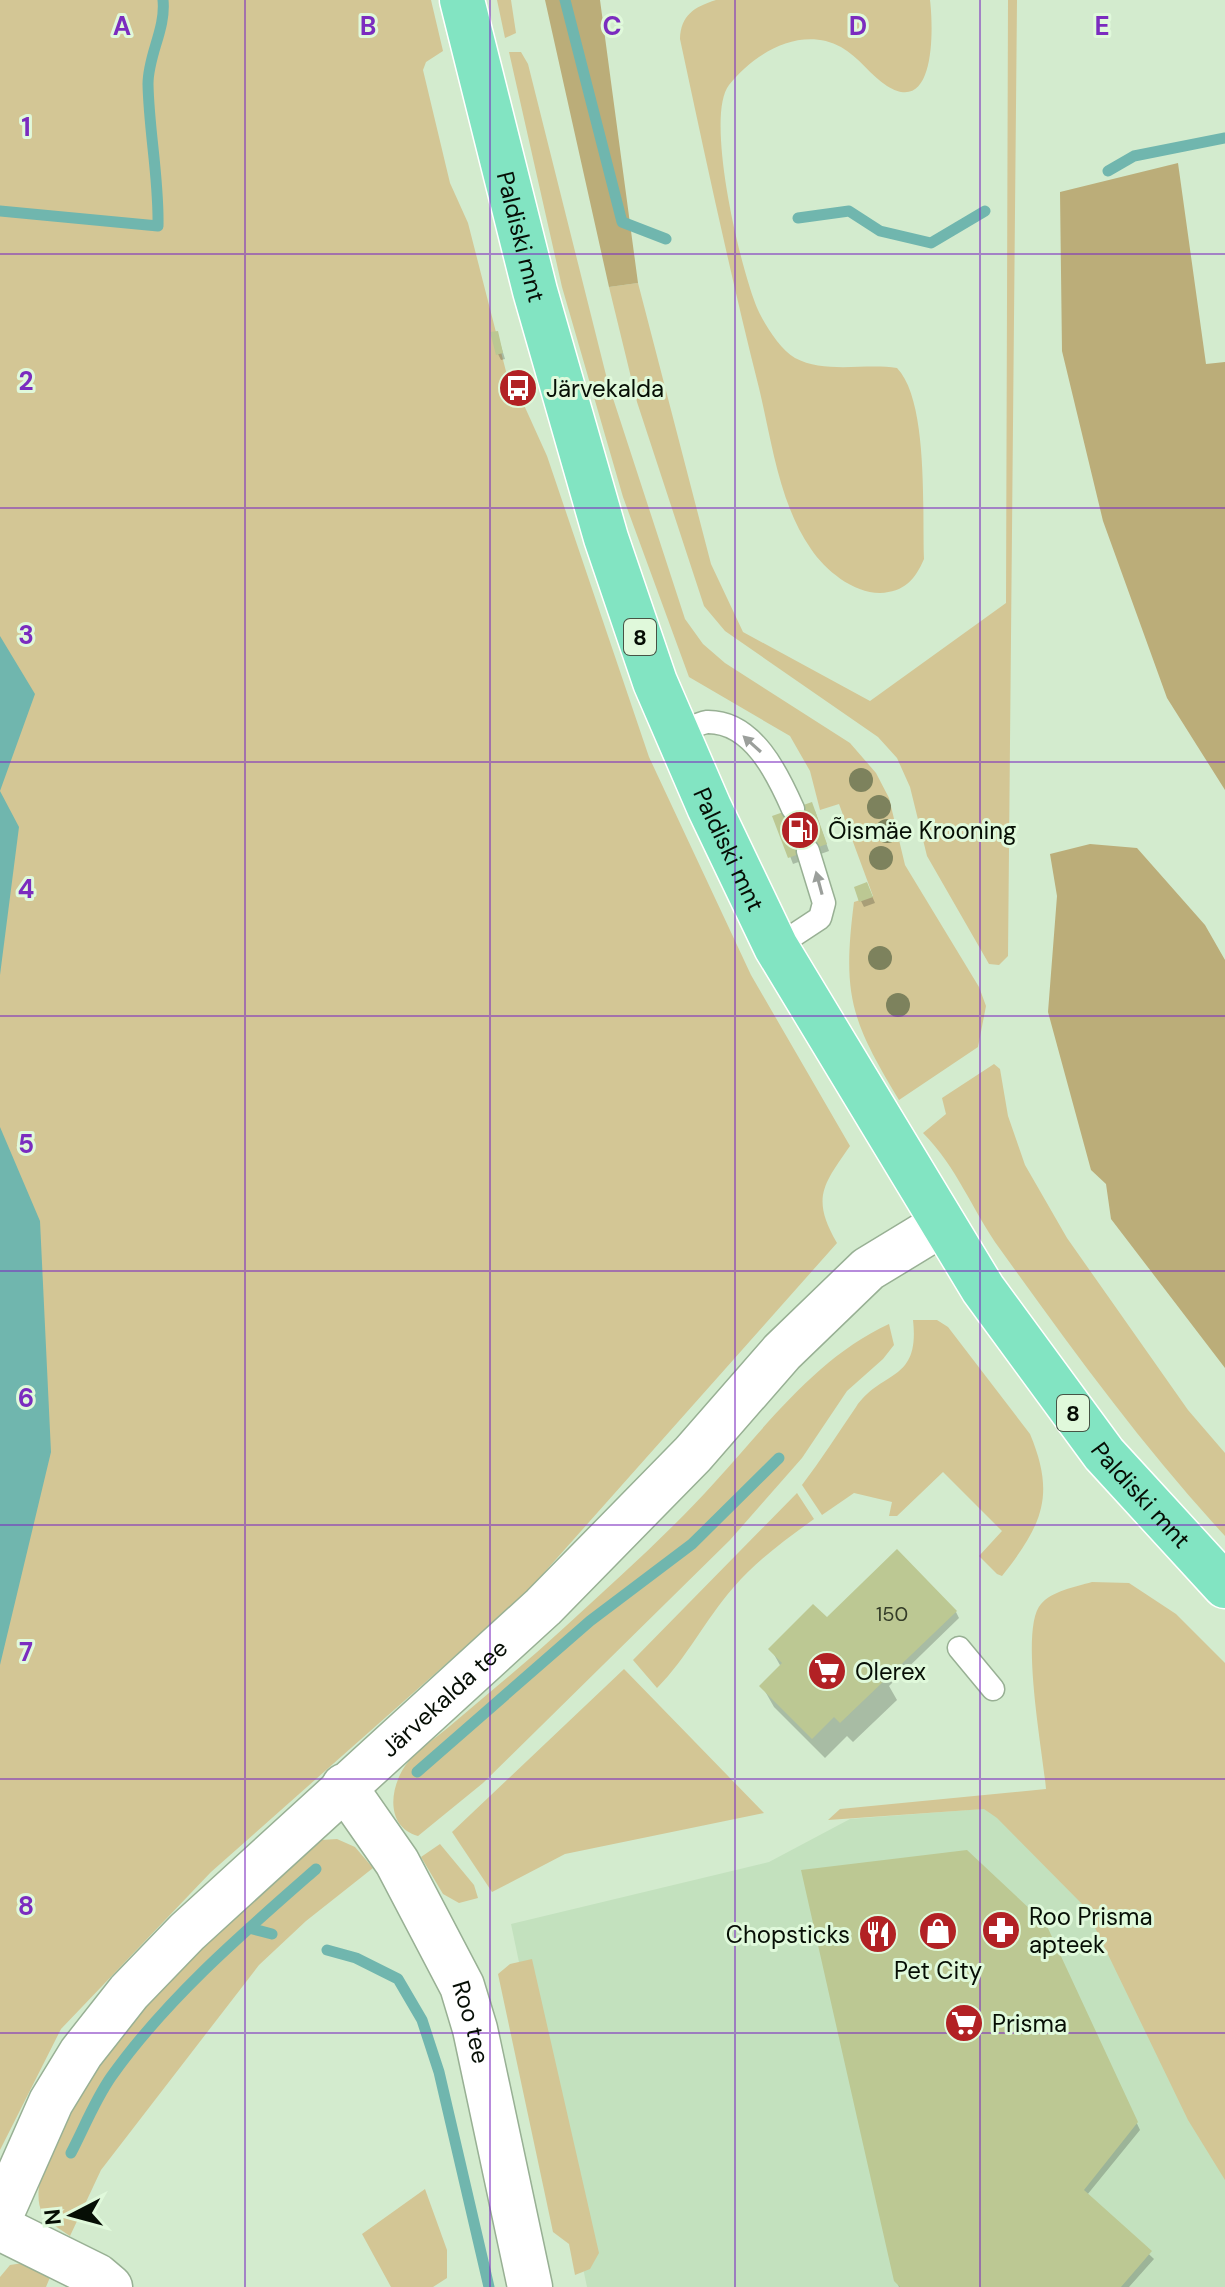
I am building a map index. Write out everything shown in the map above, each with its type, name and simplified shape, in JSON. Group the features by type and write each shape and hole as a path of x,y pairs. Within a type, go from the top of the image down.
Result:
{"main road":[{"name":"Paldiski mnt","path":"462,0 535,291 606,538 655,682 677,735 776,947 983,1289 1104,1454 1225,1586"}],"street":[{"name":"Järvekalda tee","path":"0,2217 51,2102 81,2053 119,2004 187,1932 543,1607 693,1454 782,1352 868,1269 942,1224"},
{"name":"Roo tee","path":"344,1786 397,1862 462,1986 475,2029 530,2287"},
{"path":"0,2228 97,2276 110,2287"}],"lane":[{"path":"677,735 706,722 733,729 758,747 780,781 793,809"},
{"path":"776,947 820,918 824,903 808,851"},
{"path":"959,1648 993,1689"}],"shaded area":[{"path":"0,0 431,0 443,51 426,62 423,70 450,183 468,223 511,391 519,394 547,456 649,757 751,975 850,1146 833,1171 824,1192 824,1214 837,1243 526,1593 211,1872 61,2029 0,2150"},
{"path":"497,0 511,0 516,33 505,38"},
{"path":"545,0 600,0 638,283 609,287"},
{"path":"716,0 930,0 932,28 928,64 923,79 915,89 903,92 887,86 841,47 810,39 779,46 751,62 729,85 722,102 723,160 735,231 751,291 765,323 784,349 795,358 819,366 897,368 907,384 914,405 922,459 924,559 912,579 896,590 870,592 850,585 832,572 817,557 800,531 784,492 680,39 683,24 690,13"},
{"path":"1008,0 1017,0 1008,956 999,965 989,964 927,856 910,787 897,758 878,737 725,631 704,606 637,402 609,287 638,283 711,564 743,632 870,701 1006,603"},
{"path":"509,52 521,52 528,64 608,383 685,619 703,644 725,663 850,743 876,773 889,798 905,865 979,987 986,1006 978,1047 899,1100 870,1049 854,1006 849,961 854,902 873,896 839,804 820,810 810,771 790,736 689,677 623,497 562,287"},
{"path":"1178,163 1206,364 1225,362 1225,790 1167,698 1103,521 1062,351 1060,192"},
{"path":"1090,844 1137,848 1205,925 1225,960 1225,1368 1111,1219 1106,1184 1091,1170 1048,1012 1057,896 1050,854"},
{"path":"994,1064 1000,1069 1008,1116 1025,1165 1067,1238 1188,1410 1225,1453 1225,1536 1136,1432 1081,1360 1000,1249 955,1174 923,1133 946,1114 942,1098"},
{"path":"913,1320 937,1320 948,1327 1030,1434 1038,1456 1042,1475 1041,1509 1027,1541 1002,1576 979,1556 1002,1531 943,1472 897,1516 889,1516 892,1502 854,1493 822,1515 802,1485 866,1395 905,1365 914,1340"},
{"path":"889,1324 894,1345 847,1391 802,1458 730,1540 483,1783 418,1836 400,1825 394,1807 396,1786 414,1755 537,1652 642,1556 816,1373 863,1338"},
{"path":"797,1493 814,1519 771,1551 742,1578 657,1688 633,1660"},
{"path":"1092,1582 1129,1583 1176,1614 1225,1663 1225,2180 1188,2120 1085,1907 997,1818 984,1809 828,1820 840,1809 1046,1789 1032,1664 1035,1617 1041,1604 1051,1596"},
{"path":"624,1669 764,1813 565,1854 492,1892 452,1832"},
{"path":"1074,1802 1225,2121 1225,2287 587,2287 511,1924 769,1862 850,1819"},
{"path":"337,1839 355,1847 373,1868 306,1921 259,1965 101,2170 70,2236 54,2226 42,2212 39,2190 46,2161 83,2090 130,2022 168,1977 307,1846 321,1840"},
{"path":"440,1844 474,1885 478,1898 459,1903 443,1894 421,1857"},
{"path":"532,1959 599,2253 590,2269 575,2275 569,2244 553,2232 498,1974 510,1964"},
{"path":"425,2189 447,2250 447,2278 433,2287 391,2287 362,2234"},
{"path":"36,2261 55,2265 46,2287 0,2287 0,2277 10,2265"}],"water":[{"path":"0,636 35,694 0,791"},
{"path":"0,791 19,827 0,975"},
{"path":"0,1127 40,1221 51,1452 0,1665"}],"building":[{"path":"498,331 503,353 496,355 490,332"},
{"name":"Õismäe Krooning","path":"812,802 827,844 788,858 772,816"},
{"path":"867,882 873,897 859,902 854,887"},
{"path":"897,1549 957,1611 840,1723 834,1717 812,1739 759,1686 782,1663 768,1649 813,1604 827,1617"},
{"name":"Prisma","path":"967,1850 1046,1924 1138,2122 1084,2190 1152,2251 1121,2287 900,2287 894,2281 801,1870"}],"waterway":[{"path":"0,211 158,226 148,84 162,21 163,0"},
{"path":"565,0 622,222 666,239"},
{"path":"1108,171 1134,156 1225,138"},
{"path":"798,218 849,211 880,231 931,243 985,211"},
{"path":"417,1772 590,1621 692,1544 779,1458"},
{"path":"71,2153 105,2086 157,2020 208,1967 316,1869"},
{"path":"249,1928 272,1934"},
{"path":"327,1950 356,1958 398,1979 422,2020 439,2072 489,2287"}],"place":[{"name":"Järvekalda","path":"518,388"},
{"name":"Õismäe Krooning","path":"800,830"},
{"name":"Olerex","path":"827,1671"},
{"name":"Roo Prisma apteek","path":"1001,1930"},
{"name":"Pet City","path":"938,1931"},
{"name":"Chopsticks","path":"878,1934"},
{"name":"Prisma","path":"964,2023"}]}
